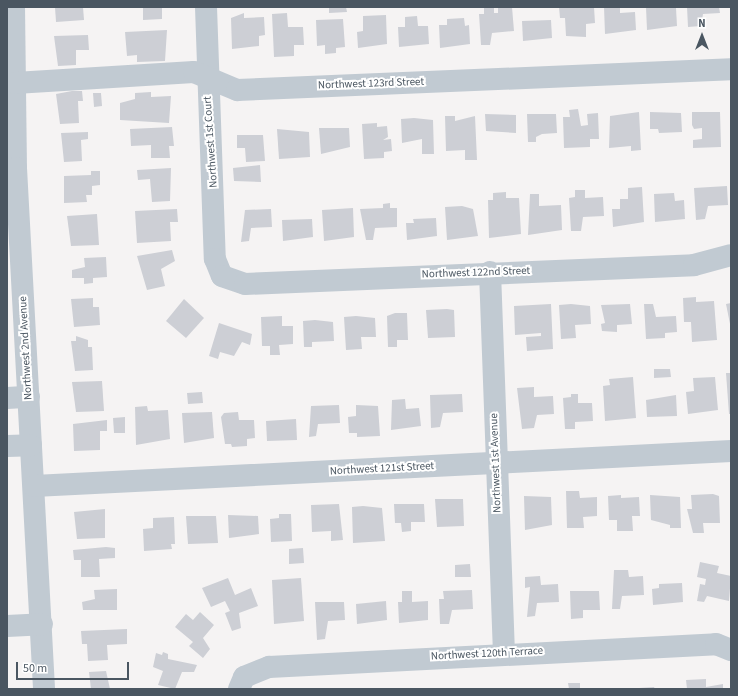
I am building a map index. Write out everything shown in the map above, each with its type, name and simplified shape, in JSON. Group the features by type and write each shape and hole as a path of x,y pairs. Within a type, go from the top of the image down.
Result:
{"street":[{"name":"Northwest 2nd Avenue","path":"14,7 15,82 11,168 29,397 42,624 44,689"},
{"name":"Northwest 1st Court","path":"206,7 207,79 215,259 222,276"},
{"name":"Northwest 123rd Street","path":"15,82 194,72 207,79 237,90 731,69"},
{"name":"Northwest 122nd Street","path":"222,276 244,284 490,272 694,265 731,255"},
{"name":"Northwest 1st Avenue","path":"490,272 504,653"},
{"path":"7,398 29,397"},
{"path":"7,446 31,445"},
{"name":"Northwest 121st Street","path":"34,486 731,451"},
{"path":"7,626 42,624"},
{"name":"Northwest 120th Terrace","path":"242,683 269,667 504,653 716,644 731,650"}],"building":[{"path":"55,7 83,7 84,20 56,22"},
{"path":"143,7 162,7 162,19 143,20"},
{"path":"329,7 346,7 347,12 329,13"},
{"path":"484,7 494,7 494,13 498,13 498,7 512,7 514,31 492,33 490,45 481,45 479,14 484,14"},
{"path":"559,7 594,7 595,23 586,24 586,37 566,36 565,18 560,18"},
{"path":"604,7 620,7 620,13 635,12 636,30 605,34"},
{"path":"646,7 676,8 677,26 647,30"},
{"path":"687,7 719,7 720,13 703,14 701,26 688,27"},
{"path":"244,13 244,18 264,17 265,35 259,36 259,46 232,49 231,18"},
{"path":"287,13 288,27 303,27 304,45 294,45 294,56 274,57 272,14"},
{"path":"386,15 387,44 358,48 357,32 363,31 363,16"},
{"path":"417,16 418,26 428,26 429,44 399,47 398,27 405,27 405,17"},
{"path":"464,18 465,26 469,25 470,44 440,48 439,25 447,25 447,19"},
{"path":"343,19 345,47 336,48 336,53 325,54 325,45 317,46 316,20"},
{"path":"551,20 552,38 523,41 522,21"},
{"path":"167,30 165,61 137,62 137,55 127,56 125,32"},
{"path":"88,35 89,50 76,50 76,65 58,66 54,36"},
{"path":"82,91 83,101 78,101 79,123 60,124 56,94"},
{"path":"151,92 151,97 171,96 169,123 120,120 120,103 135,99 135,93"},
{"path":"93,93 101,93 102,106 94,107"},
{"path":"578,109 581,126 588,125 587,114 598,113 599,139 590,139 590,147 564,148 563,117 570,117 569,110"},
{"path":"639,112 641,150 631,151 631,146 609,148 610,116"},
{"path":"650,112 681,113 682,132 659,133 658,129 650,129"},
{"path":"692,112 720,112 721,147 693,148 693,140 702,139 702,128 694,129 692,125"},
{"path":"485,114 516,115 516,133 486,131"},
{"path":"527,114 556,114 557,133 542,134 536,137 536,142 528,142"},
{"path":"445,116 455,116 455,121 475,116 477,160 465,160 465,150 446,151"},
{"path":"414,118 433,120 434,154 422,154 422,139 402,143 401,119"},
{"path":"377,123 377,127 387,126 388,137 383,140 391,139 392,151 384,152 384,158 364,159 362,124"},
{"path":"172,127 174,146 169,146 170,158 151,158 151,145 131,146 130,129"},
{"path":"319,128 349,128 350,147 321,154"},
{"path":"277,129 309,132 310,157 279,159"},
{"path":"88,132 88,139 81,140 82,161 64,162 61,133"},
{"path":"237,135 263,135 265,161 246,162 245,148 237,148"},
{"path":"260,165 261,182 234,181 233,168"},
{"path":"171,168 170,201 152,202 150,179 138,180 137,170"},
{"path":"91,171 100,171 100,185 92,186 92,195 86,195 87,202 64,203 64,176 91,175"},
{"path":"727,186 728,205 708,206 705,219 696,220 694,188"},
{"path":"642,187 644,222 613,227 612,209 620,209 620,199 628,199 628,188"},
{"path":"575,190 585,190 585,198 603,197 604,216 583,217 581,231 571,231 569,198 575,197"},
{"path":"506,192 506,198 519,198 521,234 489,238 488,200 493,200 493,193"},
{"path":"674,193 675,201 684,200 685,219 655,222 654,194"},
{"path":"530,194 539,194 539,206 561,205 562,230 528,235"},
{"path":"390,203 390,208 397,208 397,227 375,228 373,240 366,240 360,209 383,208 383,204"},
{"path":"462,206 473,209 478,236 447,240 445,207"},
{"path":"353,208 354,237 324,241 322,210"},
{"path":"177,209 178,222 170,222 171,241 137,243 135,211"},
{"path":"271,209 272,227 251,228 249,241 241,242 245,210"},
{"path":"97,214 99,245 71,246 67,216"},
{"path":"436,218 437,236 407,240 406,223 414,223 413,219"},
{"path":"312,219 313,237 283,241 282,220"},
{"path":"172,250 175,261 161,269 165,286 147,290 137,256"},
{"path":"106,257 107,277 93,278 93,283 84,284 84,278 72,278 72,270 85,267 84,258"},
{"path":"696,297 696,302 714,301 717,340 692,342 691,322 684,322 683,298"},
{"path":"93,298 93,307 99,307 100,325 74,327 71,299"},
{"path":"184,299 204,318 186,338 166,321"},
{"path":"731,303 731,324 730,324 726,304"},
{"path":"551,304 553,349 527,351 526,337 541,336 541,333 515,335 514,306"},
{"path":"571,304 590,306 591,324 575,325 576,338 561,339 559,305"},
{"path":"630,304 632,324 617,325 617,332 602,331 601,324 605,323 601,305"},
{"path":"644,304 653,304 656,317 676,316 677,332 665,333 665,338 646,339"},
{"path":"426,310 454,310 455,337 428,338"},
{"path":"395,313 407,313 408,340 397,340 397,347 388,347 387,316"},
{"path":"282,316 282,326 293,326 293,344 279,345 280,355 270,355 270,346 262,346 261,317"},
{"path":"356,316 375,318 376,337 361,337 362,349 346,350 344,317"},
{"path":"315,320 333,322 334,341 312,342 312,347 304,347 303,321"},
{"path":"219,323 252,334 250,345 242,342 234,356 220,352 218,359 209,356"},
{"path":"76,336 88,340 88,347 92,347 93,370 75,371 71,341 76,341"},
{"path":"654,369 670,369 671,377 654,378"},
{"path":"726,373 731,373 731,414 729,414"},
{"path":"633,377 636,418 605,421 603,386 610,385 609,379"},
{"path":"715,377 718,410 688,414 686,392 694,391 693,378"},
{"path":"102,381 104,411 76,412 72,382"},
{"path":"534,387 534,397 553,396 554,414 537,415 534,428 522,429 517,388"},
{"path":"202,392 203,403 188,404 187,393"},
{"path":"462,394 463,412 443,413 440,427 431,428 430,395"},
{"path":"571,394 578,394 578,403 592,403 593,421 575,422 575,429 565,429 563,398 571,397"},
{"path":"676,395 677,416 647,417 646,400"},
{"path":"405,399 406,409 419,408 421,426 391,430 392,400"},
{"path":"339,405 340,423 318,424 316,436 309,437 311,406"},
{"path":"356,405 378,406 380,436 357,437 357,433 349,433 348,417 356,416"},
{"path":"147,406 148,411 168,410 170,439 136,445 135,407"},
{"path":"212,412 214,438 184,443 182,413"},
{"path":"238,412 239,420 254,420 255,438 247,439 247,446 232,447 231,444 225,444 221,417 224,413"},
{"path":"125,417 125,433 114,433 113,418"},
{"path":"296,419 297,440 267,441 266,421"},
{"path":"107,420 107,431 100,431 100,450 74,451 73,424"},
{"path":"566,491 579,491 580,498 597,497 597,516 583,517 584,528 567,528"},
{"path":"713,494 719,496 720,523 703,523 704,533 693,533 687,509 692,509 691,495"},
{"path":"621,495 621,498 639,497 640,516 632,516 633,531 617,531 617,520 609,520 608,496"},
{"path":"650,495 680,497 681,528 670,528 670,525 651,520"},
{"path":"524,496 551,497 552,525 525,530"},
{"path":"435,499 463,499 464,526 437,527"},
{"path":"339,504 343,540 331,541 331,531 312,532 311,505"},
{"path":"394,504 424,504 425,522 411,522 411,531 402,532 401,523 395,523"},
{"path":"363,506 382,508 385,541 353,543 352,507"},
{"path":"105,509 105,538 77,539 74,512"},
{"path":"279,514 291,514 292,541 271,542 270,519 279,518"},
{"path":"228,515 258,516 259,534 229,538"},
{"path":"186,516 216,516 218,543 188,544"},
{"path":"174,517 175,544 171,544 172,549 144,551 143,529 153,528 153,518"},
{"path":"106,547 115,548 115,558 99,559 100,577 81,577 81,560 74,560 73,550"},
{"path":"303,548 304,563 289,564 289,549"},
{"path":"700,562 719,566 717,573 731,576 729,601 707,596 704,602 697,601 700,584 705,585 706,579 697,577"},
{"path":"470,564 471,577 455,577 455,565"},
{"path":"614,570 628,570 629,577 643,576 644,595 622,596 620,609 612,609"},
{"path":"540,576 541,585 558,584 559,602 537,603 535,616 527,617 530,587 525,588 525,577"},
{"path":"228,578 235,595 251,588 258,606 239,613 241,628 232,631 225,613 230,611 225,601 211,607 202,588"},
{"path":"301,578 304,621 274,624 272,580"},
{"path":"682,583 683,602 653,605 652,589 659,588 659,584"},
{"path":"117,589 117,610 83,610 82,602 95,599 94,590"},
{"path":"472,590 473,609 452,610 449,624 440,624 439,599 444,599 443,591"},
{"path":"402,591 412,591 412,602 428,601 428,620 399,623 398,602 402,602"},
{"path":"570,591 599,591 600,610 583,610 583,618 571,619"},
{"path":"386,601 387,620 357,624 356,604"},
{"path":"315,602 344,602 345,620 328,621 325,639 317,640"},
{"path":"200,612 214,625 203,638 210,649 203,658 189,646 193,642 175,627 186,614 193,620"},
{"path":"127,629 127,644 107,645 108,660 88,661 87,644 82,644 81,631"},
{"path":"163,652 168,654 168,659 197,665 194,672 182,672 175,689 158,685 163,671 153,667 156,653 162,655"},
{"path":"106,671 110,689 91,689 89,672"},
{"path":"706,679 706,687 723,684 723,689 687,689 686,680"},
{"path":"568,683 580,683 580,689 569,689"},
{"path":"654,687 655,689 639,689 639,688"}]}
